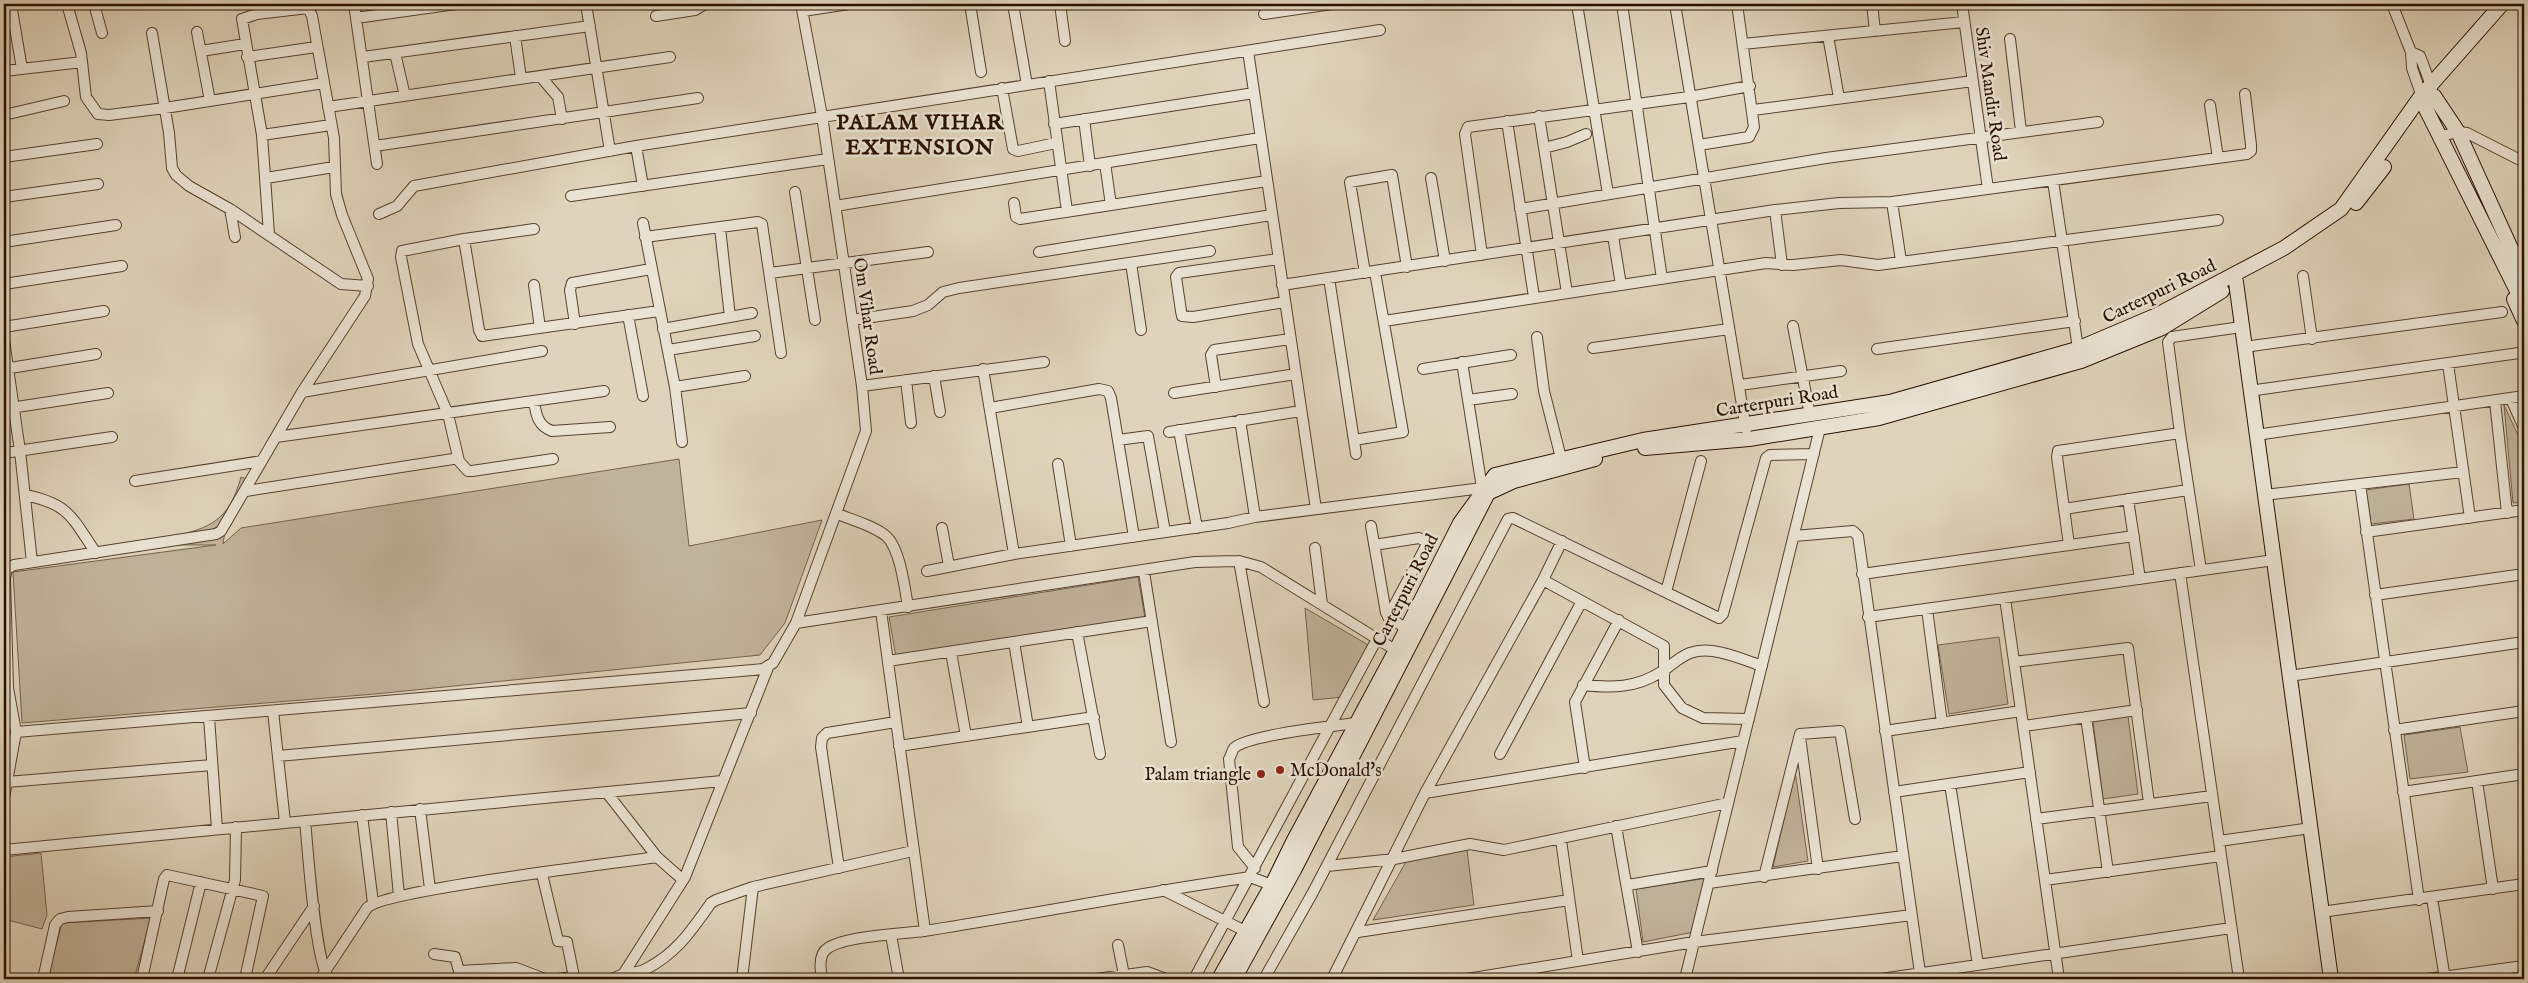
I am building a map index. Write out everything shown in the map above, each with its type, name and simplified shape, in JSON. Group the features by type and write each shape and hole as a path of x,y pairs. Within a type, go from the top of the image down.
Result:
{"main road":[{"name":"Carterpuri Road","path":"2161,321 2284,248 2341,209 2502,4"},
{"name":"Carterpuri Road","path":"1234,979 1485,490 1564,463 1624,450 1747,432 1820,428 1879,418 2079,355 2161,321 2236,282 2341,221 2370,186 2428,96 2512,4"},
{"path":"2428,96 2458,132 2492,206 2524,253"},
{"path":"2428,96 2441,136 2479,212 2494,254 2524,321"},
{"path":"2492,206 2498,235 2524,305"},
{"path":"2479,212 2498,235 2524,278"},
{"path":"2236,282 2249,390 2331,979"},
{"name":"Carterpuri Road","path":"1747,432 1810,415 1890,402 2079,355"},
{"name":"Carterpuri Road","path":"1219,979 1244,931 1272,885 1292,842 1356,723 1400,653"}],"street":[{"path":"11,4 22,69"},
{"path":"66,4 82,62 86,97 98,114 109,115 165,108 324,83"},
{"path":"94,4 102,34"},
{"path":"354,4 377,164"},
{"path":"356,18 456,4"},
{"path":"586,4 610,151"},
{"path":"656,16 695,10 705,4"},
{"path":"802,7 849,4"},
{"path":"970,4 981,72"},
{"path":"1013,4 1027,85"},
{"path":"1060,4 1065,41"},
{"path":"1264,14 1289,7 1332,4"},
{"path":"1577,4 1608,194"},
{"path":"1622,4 1653,230 1662,279"},
{"path":"1675,4 1747,432"},
{"path":"1699,145 1749,137 1754,127 1754,110 1737,4"},
{"path":"1872,4 1876,31"},
{"name":"Shiv Mandir Road","path":"1962,4 1988,189"},
{"path":"2392,4 2411,52 2412,68 2428,96"},
{"name":"Om Vihar Road","path":"624,973 683,880 769,665 777,658 796,623 866,431 862,386 822,116 802,7"},
{"path":"4,798 16,732 10,702 7,670 5,569 14,565 32,562 216,534 224,528 302,392 365,296 368,286 364,267 338,204 331,125 312,16 308,8 242,19 247,57 262,135 269,234"},
{"path":"1743,44 1964,22"},
{"path":"363,57 590,26"},
{"path":"379,214 397,206 414,186 636,146 1380,30"},
{"path":"197,32 210,101"},
{"path":"152,33 165,108 172,168 176,175 189,186 269,234 341,284 368,286"},
{"path":"515,36 521,78"},
{"path":"1828,36 1839,98"},
{"path":"2010,39 2021,131"},
{"path":"201,51 245,44"},
{"path":"247,57 316,47"},
{"path":"1248,51 1316,509"},
{"path":"395,53 405,96"},
{"path":"328,107 670,58"},
{"path":"4,71 82,62"},
{"path":"540,76 558,97 562,119"},
{"path":"1049,81 1056,143 1067,211"},
{"path":"1754,110 1973,81"},
{"path":"1482,255 1465,130 1468,127 1595,108 1690,97 1750,86"},
{"path":"1002,88 1013,150 1018,151 1056,143"},
{"path":"1054,124 1254,93"},
{"path":"1282,285 1775,210 1839,203 1892,202 2247,154 2251,151 2245,94"},
{"path":"375,146 698,98"},
{"path":"4,116 64,101"},
{"path":"2210,105 2218,158"},
{"path":"1539,116 1567,293"},
{"path":"1084,120 1090,166"},
{"path":"1506,121 1534,297"},
{"path":"1520,208 1704,178 2021,131 2098,122"},
{"path":"262,135 331,125"},
{"path":"2441,136 2458,132 2466,134 2524,162"},
{"path":"1544,148 1567,142 1586,134"},
{"path":"835,206 1260,138"},
{"path":"4,157 97,144"},
{"path":"636,146 644,186"},
{"path":"571,196 828,159"},
{"path":"1105,163 1111,205"},
{"path":"266,178 334,167"},
{"path":"1354,440 1403,432 1384,321 1370,273 1350,182 1392,175 1407,267"},
{"path":"1432,178 1445,261"},
{"path":"1014,203 1018,220 1267,181"},
{"path":"2053,181 2079,355"},
{"path":"4,198 98,184"},
{"path":"795,192 815,320"},
{"path":"1892,202 1902,261"},
{"path":"230,209 235,237"},
{"path":"1775,210 1782,265"},
{"path":"1039,252 1272,215"},
{"path":"1384,321 1766,263 1782,265 1841,260 1865,264 1902,261 2218,220"},
{"path":"643,223 675,387 682,442"},
{"path":"645,237 762,224 782,353"},
{"path":"4,242 116,225"},
{"path":"720,228 730,317"},
{"path":"534,229 464,239 402,251 413,328 423,358 448,414 459,461 463,468 472,471 553,459"},
{"path":"1613,236 1621,285"},
{"path":"464,239 480,334 486,336 660,311"},
{"path":"852,320 913,312 928,305 943,292 959,288 1210,251"},
{"path":"770,273 928,252"},
{"path":"1278,259 1179,273 1176,280 1181,311 1182,316 1193,316 1285,302"},
{"path":"1131,263 1141,330"},
{"path":"4,284 122,266"},
{"path":"575,324 570,290 572,283 651,269"},
{"path":"2303,276 2312,339"},
{"path":"1329,278 1356,454"},
{"path":"534,285 540,328"},
{"path":"4,327 104,311"},
{"path":"2244,347 2502,312"},
{"path":"663,329 752,313"},
{"path":"628,316 643,396"},
{"path":"1877,349 2074,321"},
{"path":"1793,326 1810,415"},
{"path":"2202,570 2180,433 2170,339 2241,327"},
{"path":"1594,348 1729,329"},
{"path":"668,350 755,336"},
{"path":"1537,337 1546,400 1564,463"},
{"path":"1216,387 1211,355 1214,350 1290,339"},
{"path":"4,340 9,408 20,451 32,562"},
{"path":"302,392 542,351"},
{"path":"6,368 96,354"},
{"path":"2249,390 2518,354"},
{"path":"1423,368 1511,355"},
{"path":"862,386 1044,362"},
{"path":"927,571 1014,554 1198,528 1256,516 1485,490 1462,362"},
{"path":"2448,364 2470,518"},
{"path":"983,369 1014,554"},
{"path":"1740,386 1840,372"},
{"path":"1174,394 1296,374"},
{"path":"675,387 745,376"},
{"path":"934,376 940,412"},
{"path":"906,380 911,423"},
{"path":"990,408 1104,389 1108,391 1111,398 1134,537"},
{"path":"276,437 604,391"},
{"path":"9,408 108,393"},
{"path":"1468,400 1512,394"},
{"path":"2256,435 2524,396"},
{"path":"2511,399 2524,428"},
{"path":"534,401 539,421 546,429 552,432 610,427"},
{"path":"2495,401 2507,513"},
{"path":"1198,528 1174,431 1301,411"},
{"path":"1240,420 1256,516"},
{"path":"1685,979 1820,428"},
{"path":"2069,545 2057,457 2058,451 2180,433"},
{"path":"1118,440 1148,436 1165,532"},
{"path":"4,453 112,437"},
{"path":"1264,979 1326,866 1505,522 1513,518 1716,617 1721,617 1766,458 1770,455 1814,454"},
{"path":"246,490 453,459 459,461"},
{"path":"135,481 262,461"},
{"path":"1666,592 1701,461"},
{"path":"1058,464 1071,546"},
{"path":"2264,495 2463,472"},
{"path":"2360,484 2420,900"},
{"path":"2064,508 2188,490"},
{"path":"25,495 48,500 63,508 96,553"},
{"path":"2128,499 2140,579"},
{"path":"2366,532 2524,510"},
{"path":"836,513 881,533 889,540 901,569 908,607"},
{"path":"1371,526 1388,617 1411,632"},
{"path":"942,528 949,566"},
{"path":"1794,536 1855,532 1920,974"},
{"path":"1862,574 2134,536"},
{"path":"1374,546 1419,538 1425,541 1426,546 1388,617"},
{"path":"1332,979 1358,932 1425,793 1543,580 1562,541"},
{"path":"1315,548 1322,604"},
{"path":"1868,617 2274,560"},
{"path":"796,623 1144,572 1195,562 1239,561 1261,567 1400,653"},
{"path":"1239,561 1264,702"},
{"path":"1144,572 1171,742"},
{"path":"2180,573 2239,979"},
{"path":"2375,595 2524,574"},
{"path":"1543,580 1664,646 1666,657 1663,671 1667,691 1686,711 1703,718 1749,719"},
{"path":"2005,598 2059,979"},
{"path":"1500,754 1582,601"},
{"path":"1927,609 1942,723"},
{"path":"881,610 925,931"},
{"path":"1585,768 1574,708 1578,694 1619,620"},
{"path":"888,661 1152,621"},
{"path":"1077,632 1100,754"},
{"path":"1194,979 1378,638"},
{"path":"1014,642 1028,726"},
{"path":"2289,676 2524,642"},
{"path":"2014,662 2128,648 2150,802"},
{"path":"951,652 966,736"},
{"path":"1583,685 1611,688 1644,682 1683,657 1697,652 1719,653 1762,666"},
{"path":"16,732 753,670 769,665"},
{"path":"2024,726 2137,710"},
{"path":"273,711 285,822"},
{"path":"1885,731 2021,711"},
{"path":"2394,730 2524,711"},
{"path":"278,756 751,713"},
{"path":"209,717 216,829"},
{"path":"900,746 1094,717"},
{"path":"2086,717 2108,872"},
{"path":"839,868 821,747 822,738 827,733 896,722"},
{"path":"1272,885 1252,872 1238,847 1229,759 1234,748 1247,741 1356,723"},
{"path":"1800,734 1840,731 1855,819"},
{"path":"1800,734 1818,869"},
{"path":"1764,877 1800,734"},
{"path":"1425,793 1744,741"},
{"path":"7,782 212,765"},
{"path":"1894,792 2030,772"},
{"path":"2403,792 2524,774"},
{"path":"4,850 722,781"},
{"path":"2477,781 2493,889"},
{"path":"1950,784 1978,965"},
{"path":"607,793 657,858 683,880"},
{"path":"2036,819 2150,802 2212,796"},
{"path":"1326,866 1394,859 1470,844 1504,850 1561,840 1616,826 1728,803"},
{"path":"420,810 430,889"},
{"path":"391,812 399,896"},
{"path":"324,977 373,903 362,815"},
{"path":"305,820 324,977"},
{"path":"1616,826 1628,885 1638,952"},
{"path":"208,979 233,888 236,827"},
{"path":"2219,841 2311,828"},
{"path":"1561,840 1578,961"},
{"path":"613,979 624,973 635,973 645,970 679,946 711,903 716,900 754,887 913,851"},
{"path":"1709,883 1764,877 1903,856"},
{"path":"2045,880 2221,856"},
{"path":"373,903 430,889 657,858"},
{"path":"1628,885 1712,871"},
{"path":"822,979 821,958 826,948 839,942 925,931 1162,890 1252,872"},
{"path":"542,874 558,941 567,942 575,978 558,979"},
{"path":"142,979 165,876 261,894 264,898 245,979"},
{"path":"177,979 201,882"},
{"path":"2321,912 2420,900 2524,884"},
{"path":"742,979 754,887"},
{"path":"1162,890 1244,931"},
{"path":"2432,898 2445,978"},
{"path":"1358,932 1569,900"},
{"path":"265,979 314,906"},
{"path":"43,979 55,925 60,919 158,911"},
{"path":"1467,979 1694,942 1912,915"},
{"path":"1881,979 2231,928"},
{"path":"891,935 899,979"},
{"path":"1118,945 1124,975"},
{"path":"434,954 454,957 459,971 516,968 545,979"},
{"path":"2428,979 2524,966"},
{"path":"1096,979 1147,972 1166,979"}],"shaded area":[{"path":"2504,405 2524,448 2524,502 2513,503"},
{"path":"679,459 689,546 822,520 785,623 760,655 375,694 22,723 13,572 216,545 178,545 170,537 197,530 217,520 231,503 241,477 249,480 225,531 223,544 241,528"},
{"path":"2409,484 2414,519 2371,524 2366,490"},
{"path":"1138,577 1145,618 896,657 889,617"},
{"path":"1305,608 1370,646 1343,697 1313,700"},
{"path":"1999,637 2008,704 1949,714 1938,645"},
{"path":"2128,716 2138,794 2103,799 2093,721"},
{"path":"2460,727 2468,772 2410,779 2404,735"},
{"path":"1795,771 1808,861 1773,867"},
{"path":"1467,850 1474,905 1373,920 1407,860"},
{"path":"41,853 47,915 42,929 4,919 4,857"},
{"path":"1708,878 1694,932 1643,942 1636,889"},
{"path":"151,918 134,979 74,979 48,976 62,923"}],"place":[{"name":"McDonald's","path":"1280,770"},
{"name":"Palam triangle","path":"1261,774"}],"district":[{"name":"PALAM VIHAR EXTENSION","path":"920,134"}]}
